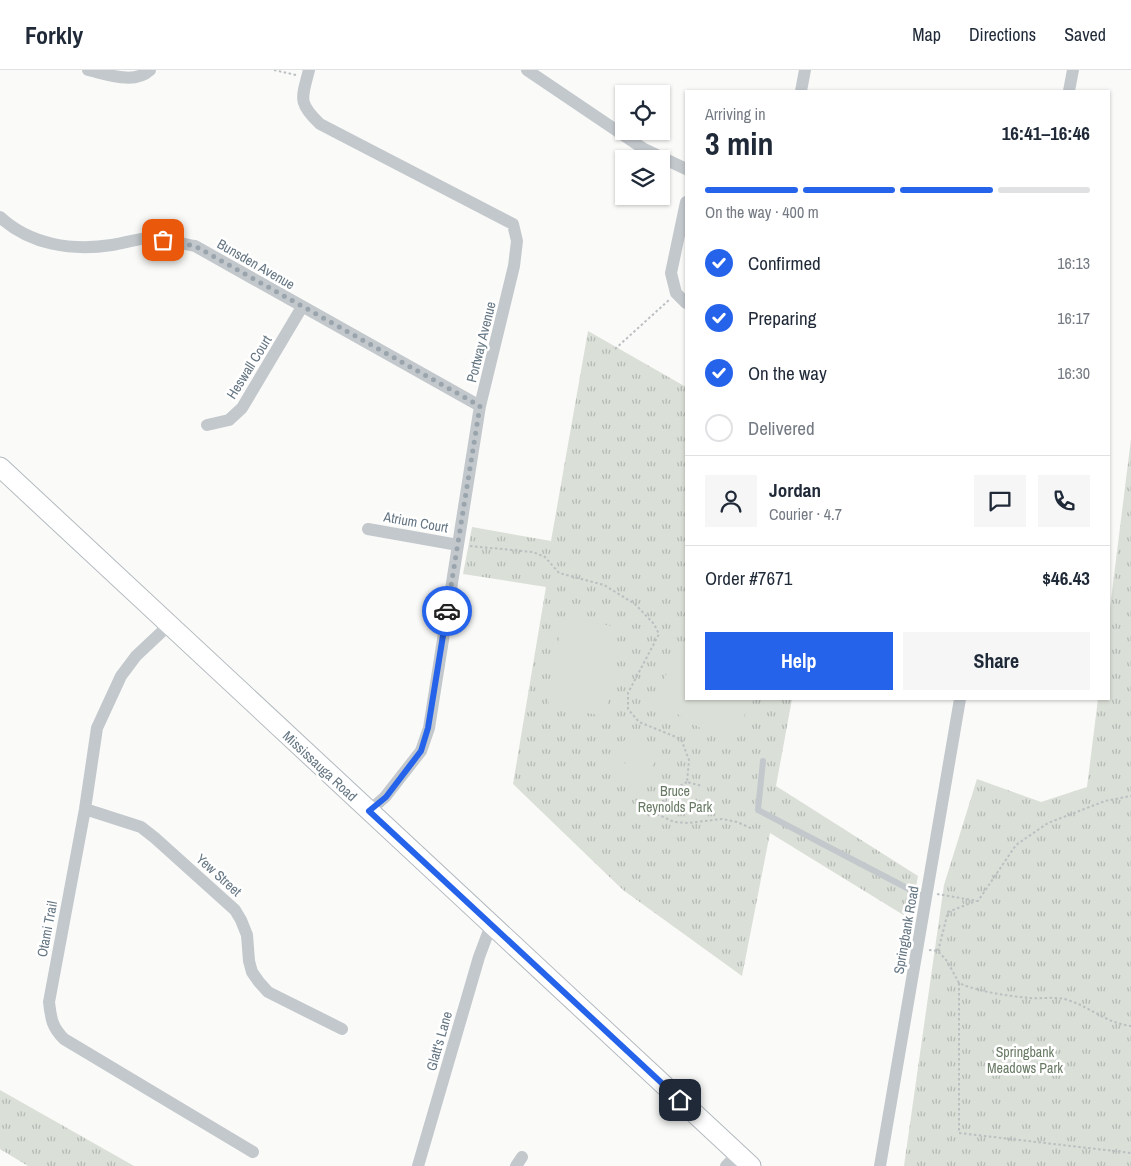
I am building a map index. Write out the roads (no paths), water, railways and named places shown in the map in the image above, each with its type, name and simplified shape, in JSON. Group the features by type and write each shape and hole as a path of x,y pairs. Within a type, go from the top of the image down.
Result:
{"main road":[{"name":"Mississauga Road","path":"0,467 491,925 738,1162"}],"street":[{"path":"88,70 132,78 144,75 150,70"},
{"path":"526,70 644,149 685,170"},
{"path":"801,90 806,70"},
{"path":"1069,90 1073,70"},
{"name":"Portway Avenue","path":"308,74 302,98 309,114 320,124 513,224 517,240 514,266 480,406 428,728 421,751 386,797 369,811"},
{"path":"685,207 671,273 676,294 685,302"},
{"name":"Bunsden Avenue","path":"0,217 26,236 52,244 81,248 151,238 195,246 480,406"},
{"name":"Heswall Court","path":"207,425 229,420 242,408 302,307"},
{"name":"Atrium Court","path":"368,528 458,545"},
{"name":"Otami Trail","path":"169,625 136,656 121,676 98,728 49,1002 54,1029 64,1039 253,1152"},
{"name":"Springbank Road","path":"880,1166 960,700"},
{"name":"Yew Street","path":"84,809 141,827 155,838 235,910 242,920 247,935 252,972 268,992 342,1029"},
{"name":"Glatt's Lane","path":"418,1166 479,958 491,925"}],"lane":[{"path":"763,761 758,810 927,895"}],"park label":[{"name":"Bruce Reynolds Park","path":"675,800"},
{"name":"Springbank Meadows Park","path":"1025,1060"}]}
